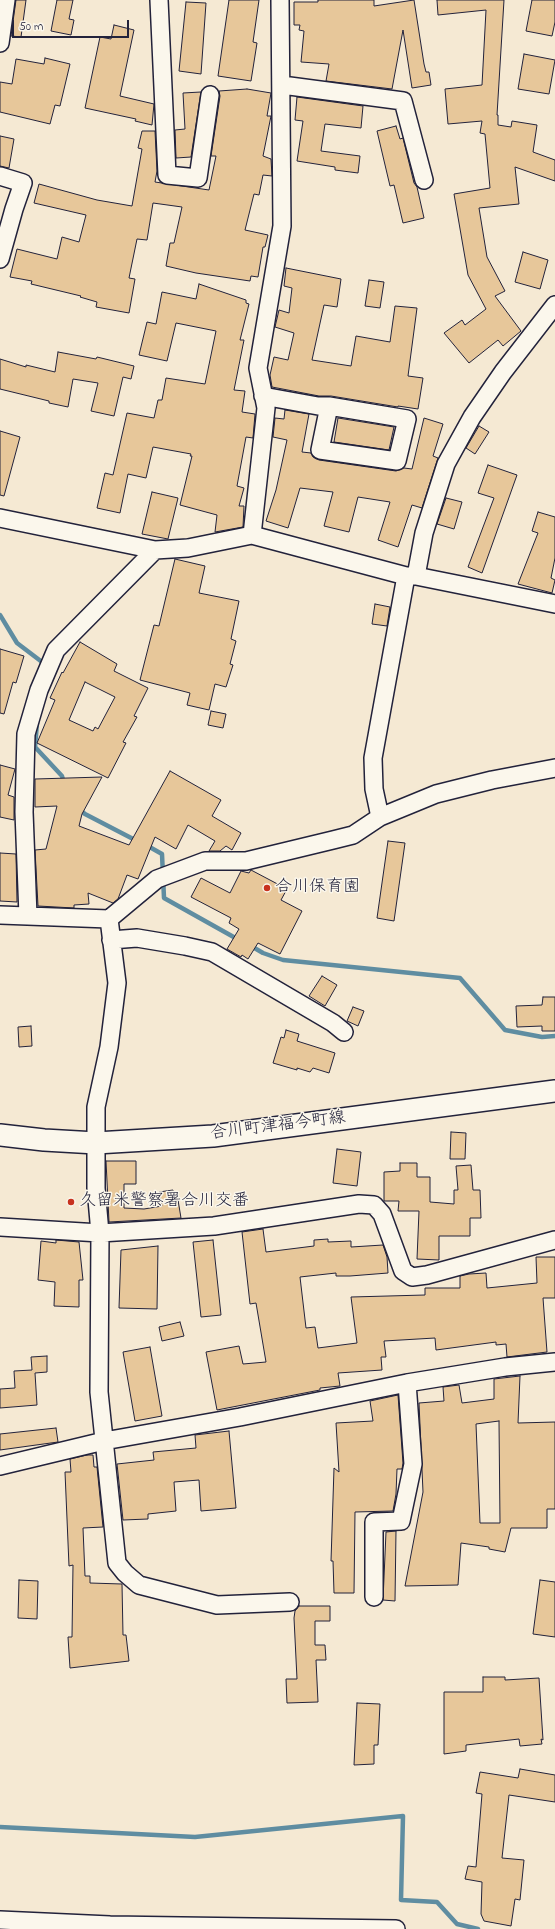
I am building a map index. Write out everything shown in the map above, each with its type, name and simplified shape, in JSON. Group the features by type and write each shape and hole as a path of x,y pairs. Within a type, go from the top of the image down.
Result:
{"street":[{"path":"0,43 6,0"},
{"path":"159,0 167,175 198,178 210,95"},
{"path":"252,535 266,408 258,368 282,226 282,85 280,0"},
{"path":"282,85 403,101 424,180"},
{"path":"0,176 23,183 0,259"},
{"path":"380,817 374,789 373,758 411,576 446,464 472,417 503,372 555,305"},
{"path":"263,396 318,406 329,406 407,418 397,461 320,450 329,406"},
{"path":"0,518 155,550 188,548 252,535 411,576 555,604"},
{"path":"28,916 24,812 26,734 39,690 56,650 155,550"},
{"path":"0,915 109,920 157,880 205,861 246,861 353,835 380,817 436,794 492,780 555,768"},
{"path":"109,920 117,983 109,1046 96,1107 96,1188 100,1233 99,1392 117,1563 139,1585 217,1604 290,1602"},
{"path":"111,940 137,938 212,952 333,1023 344,1032"},
{"name":"合川町津福今町線","path":"0,1135 44,1140 96,1143 214,1136 555,1090"},
{"path":"0,1227 100,1233 214,1226 359,1204 374,1205 382,1214 403,1271 412,1277 428,1276 555,1240"},
{"path":"0,1466 104,1441 240,1418 407,1383 504,1367 555,1362"},
{"path":"374,1597 374,1522 401,1521 413,1464 407,1383"},
{"path":"0,1920 110,1925 396,1929"}],"building":[{"path":"16,0 26,0 21,37 11,36"},
{"path":"57,0 73,0 69,19 74,20 71,35 51,31"},
{"path":"229,0 259,0 253,42 257,43 251,81 218,76"},
{"path":"318,0 374,0 374,6 414,0 424,64 426,72 429,72 431,85 412,88 403,30 392,89 326,81 329,64 301,62 304,31 299,30 300,25 294,25 294,2 318,2"},
{"path":"437,0 504,0 497,115 498,125 511,127 512,121 537,125 533,152 555,160 555,181 515,167 519,204 479,208 487,257 505,291 495,296 521,331 503,346 498,340 469,363 444,333 462,320 465,325 486,309 468,275 454,194 490,188 485,134 480,133 482,121 448,124 445,89 482,85 486,10 438,15"},
{"path":"532,0 555,0 555,22 552,36 526,31"},
{"path":"186,2 206,3 201,74 179,71"},
{"path":"114,25 134,30 120,96 154,104 152,125 135,121 136,119 85,108 100,37 111,39"},
{"path":"524,54 555,60 549,94 518,89"},
{"path":"45,58 70,64 60,106 55,105 50,124 0,112 0,82 12,84 16,59 44,64"},
{"path":"247,89 271,93 267,116 271,116 263,156 271,159 272,176 263,175 259,195 254,194 245,230 268,235 265,247 263,247 258,277 251,276 250,281 196,273 166,266 170,243 174,243 182,207 153,203 147,240 137,239 129,278 135,279 129,313 96,307 97,302 80,297 81,296 31,284 32,281 10,277 17,249 57,259 62,237 79,242 86,215 34,203 39,184 97,200 132,206 142,149 138,148 142,131 155,131 157,171 155,182 209,190 216,156 211,156 220,96 219,91"},
{"path":"201,92 191,157 176,158 175,130 185,129 183,93"},
{"path":"297,97 363,106 361,128 325,124 321,151 360,156 358,173 335,170 335,167 297,161 303,121 295,120"},
{"path":"396,126 400,139 403,138 424,218 403,223 394,185 390,186 377,131"},
{"path":"0,136 14,139 9,168 0,166"},
{"path":"523,252 548,260 540,289 515,282"},
{"path":"286,268 341,279 337,307 324,305 312,360 351,366 356,336 390,342 395,306 417,308 408,376 423,378 418,409 331,396 319,396 272,387 270,375 274,357 288,360 294,333 275,327 279,310 289,313 292,288 284,286"},
{"path":"369,280 384,282 380,308 365,306"},
{"path":"199,284 246,300 246,303 249,304 240,340 244,340 234,390 245,391 242,412 255,414 253,438 246,437 237,486 244,488 239,506 244,506 243,527 215,532 217,515 180,505 192,456 190,456 191,454 153,447 146,478 128,474 120,513 97,508 105,473 113,475 127,413 154,418 158,400 162,400 166,378 205,384 216,331 176,323 167,361 139,355 147,322 156,324 162,292 196,299"},
{"path":"58,352 96,359 97,357 134,366 131,379 123,377 114,416 91,411 98,383 73,379 68,407 0,389 0,359 26,367 26,365 55,372"},
{"path":"285,410 309,414 302,452 311,453 313,457 319,460 396,471 404,468 412,469 424,418 443,424 433,456 438,458 422,508 412,505 398,547 378,540 390,502 358,497 349,532 324,526 333,492 300,488 288,528 266,521 276,490 287,440 273,437 275,418 284,419"},
{"path":"338,418 394,427 389,450 334,442"},
{"path":"479,426 489,432 475,454 466,448"},
{"path":"0,431 20,437 4,496 0,495"},
{"path":"488,465 517,475 482,573 468,567 494,498 478,493"},
{"path":"152,492 178,498 168,539 142,534"},
{"path":"446,498 462,502 454,529 437,524"},
{"path":"538,512 555,517 555,558 551,578 555,580 552,593 518,584 538,533 532,531"},
{"path":"175,559 205,566 199,593 239,601 231,639 236,641 230,664 233,665 226,687 215,684 209,710 187,705 190,693 140,680 154,625 159,626"},
{"path":"375,604 390,607 387,626 372,624"},
{"path":"80,642 117,664 114,671 148,688 134,716 137,717 123,742 126,743 108,778 37,743 55,700 50,698 62,672 63,673","holes":["85,682 115,697 98,729 95,727 93,731 69,720"]},
{"path":"0,649 24,656 16,683 13,682 4,714 0,713"},
{"path":"211,711 226,714 223,728 208,725"},
{"path":"0,765 15,769 8,795 14,797 14,820 0,817"},
{"path":"170,771 221,800 212,816 241,833 232,850 226,846 220,851 209,851 215,841 188,825 176,849 155,837 138,879 127,875 118,899 113,903 88,893 89,904 74,905 74,908 38,906 35,850 46,849 57,806 35,807 35,779 102,777 82,814 79,826 129,845"},
{"path":"388,841 405,843 394,921 377,918"},
{"path":"0,853 16,854 17,902 0,901"},
{"path":"251,870 287,889 281,900 302,911 280,954 258,943 248,959 242,955 241,957 227,949 239,929 229,923 231,918 191,897 201,878 230,893 241,871 249,873"},
{"path":"322,976 337,985 325,1006 309,996"},
{"path":"543,997 555,997 555,1031 542,1031 542,1026 517,1027 516,1006 542,1005"},
{"path":"353,1007 364,1011 358,1026 347,1021"},
{"path":"31,1026 32,1046 19,1047 18,1027"},
{"path":"286,1030 299,1034 297,1041 335,1053 329,1073 313,1068 310,1072 297,1068 297,1070 273,1063 281,1037 284,1038"},
{"path":"451,1132 466,1133 465,1159 450,1159"},
{"path":"337,1149 361,1152 357,1186 333,1183"},
{"path":"106,1161 136,1161 136,1184 124,1184 124,1208 144,1209 162,1206 159,1192 173,1190 174,1201 178,1200 181,1218 109,1222"},
{"path":"400,1163 417,1163 417,1177 430,1177 430,1202 454,1204 454,1190 458,1190 456,1166 471,1165 473,1190 480,1190 481,1218 470,1218 470,1236 439,1236 439,1260 417,1259 419,1211 398,1211 399,1201 384,1201 384,1172 400,1171"},
{"path":"263,1229 266,1252 314,1246 314,1240 328,1239 328,1242 351,1241 351,1247 383,1245 387,1257 388,1273 336,1276 336,1273 300,1277 306,1328 315,1327 318,1348 357,1343 351,1297 425,1295 425,1288 460,1288 460,1276 469,1274 486,1273 487,1288 537,1283 536,1257 555,1257 555,1298 543,1298 547,1352 507,1357 506,1344 496,1345 496,1342 436,1350 435,1338 384,1341 386,1357 381,1357 382,1370 338,1373 340,1386 320,1388 320,1390 217,1410 206,1352 239,1346 243,1364 266,1362 256,1303 250,1304 242,1232"},
{"path":"56,1240 79,1242 83,1280 79,1280 79,1307 54,1306 55,1282 38,1280 41,1241 56,1243"},
{"path":"213,1240 221,1315 201,1317 193,1242"},
{"path":"158,1246 157,1309 119,1308 121,1250"},
{"path":"180,1322 184,1336 162,1341 159,1327"},
{"path":"150,1347 162,1416 135,1421 123,1352"},
{"path":"47,1356 47,1372 35,1373 37,1405 0,1408 0,1389 15,1388 14,1371 32,1370 31,1357"},
{"path":"520,1376 518,1423 555,1422 555,1509 547,1509 547,1528 511,1528 505,1552 489,1549 489,1547 461,1543 458,1585 405,1586 423,1492 419,1403 444,1401 443,1387 459,1385 462,1403 494,1399 494,1379","holes":["499,1421 500,1523 480,1523 476,1424"]},
{"path":"398,1395 403,1463 402,1469 397,1469 396,1494 393,1511 355,1512 354,1593 334,1593 333,1561 331,1561 334,1468 339,1472 336,1423 373,1421 370,1401"},
{"path":"56,1428 58,1442 0,1450 0,1434"},
{"path":"229,1431 236,1508 201,1511 199,1480 174,1482 176,1511 148,1514 148,1519 123,1520 117,1464 154,1460 153,1452 196,1448 195,1435"},
{"path":"93,1455 94,1467 97,1467 103,1527 83,1528 85,1576 90,1576 90,1583 122,1584 123,1635 126,1635 129,1661 70,1668 68,1637 72,1637 73,1565 69,1566 65,1472 71,1472 70,1459"},
{"path":"396,1531 395,1601 383,1600 386,1532"},
{"path":"19,1580 38,1581 37,1619 18,1618"},
{"path":"540,1580 555,1582 555,1637 533,1634"},
{"path":"299,1606 330,1606 330,1621 315,1621 315,1645 325,1645 326,1660 316,1660 318,1702 287,1703 286,1679 297,1679 294,1618 295,1611"},
{"path":"483,1677 505,1677 505,1680 539,1678 542,1744 520,1746 519,1739 466,1745 466,1751 444,1754 444,1692 483,1692"},
{"path":"357,1703 380,1704 378,1745 374,1745 374,1764 354,1765"},
{"path":"520,1769 555,1775 555,1802 509,1795 502,1858 524,1860 520,1900 515,1899 511,1926 484,1921 481,1914 482,1882 465,1879 468,1866 476,1867 482,1794 476,1793 480,1772 518,1778"}],"waterway":[{"path":"0,615 17,643 42,662 42,667"},
{"path":"37,723 35,747 62,776 64,783"},
{"path":"79,809 85,814 137,841"},
{"path":"146,845 162,854 164,898 239,940"},
{"path":"251,946 263,953 283,960 460,978 505,1030 542,1037 555,1036"},
{"path":"0,1827 195,1837 403,1816 401,1900 437,1902 457,1924 478,1929"}],"place":[{"name":"合川保育園","path":"267,888"},
{"name":"久留米警察署合川交番","path":"71,1202"}]}
